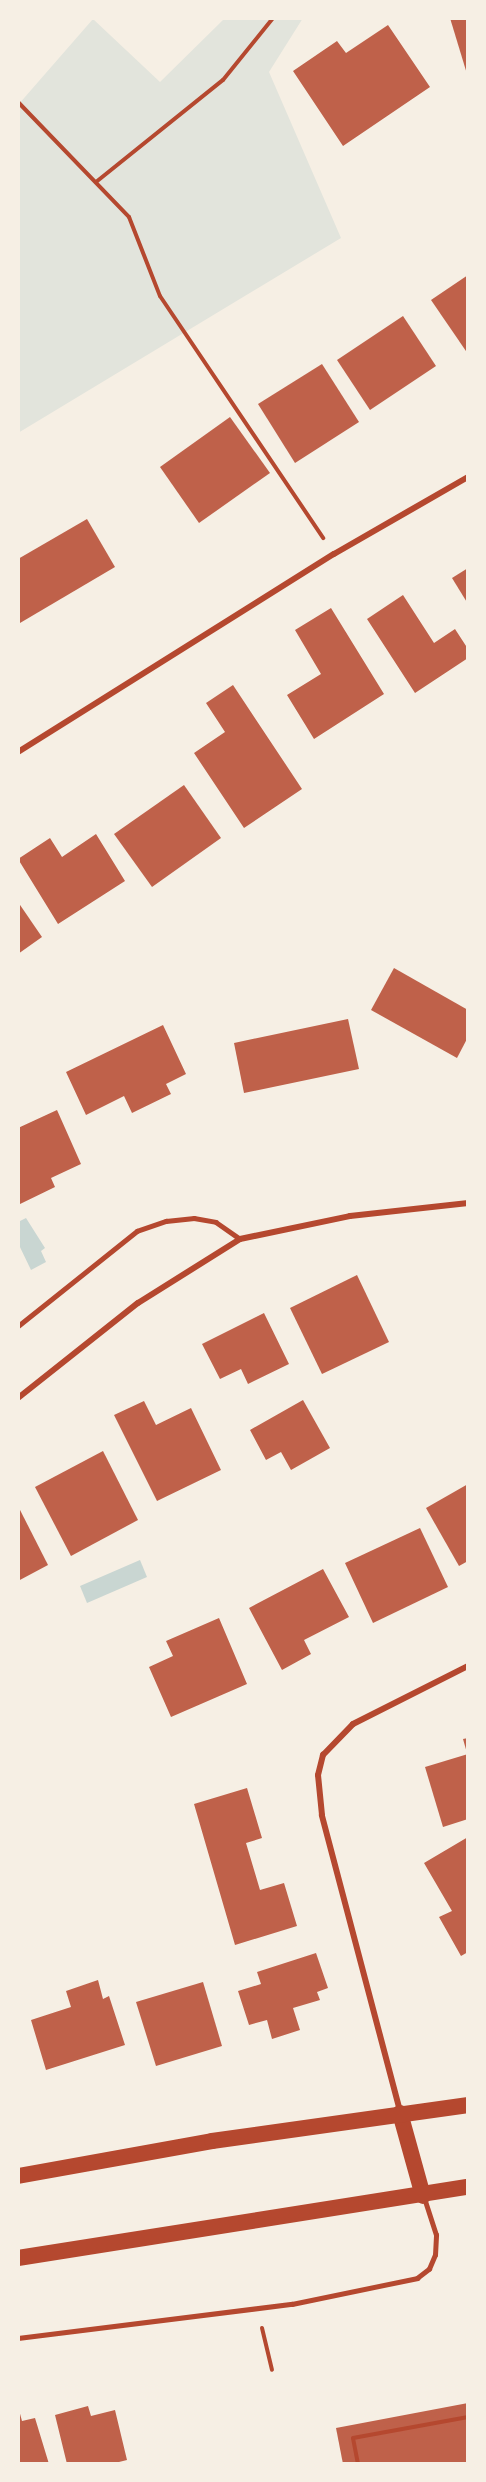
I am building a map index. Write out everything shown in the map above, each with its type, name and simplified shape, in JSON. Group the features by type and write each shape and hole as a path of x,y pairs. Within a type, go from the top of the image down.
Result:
{"highway":[{"path":"18,2176 101,2159 400,2113 468,2106"},
{"path":"400,2113 423,2196"},
{"path":"18,2258 230,2222 423,2196 468,2187"}],"street":[{"path":"18,752 334,554 468,477"},
{"path":"18,1398 138,1303 240,1239 350,1216 468,1203"},
{"path":"400,2113 322,1815 318,1775 324,1755 353,1724 468,1666"}],"lane":[{"path":"18,1326 137,1231 166,1221 194,1218 216,1222 240,1239"},
{"path":"18,2338 292,2304 417,2278 429,2269 435,2255 436,2235 423,2196"}],"path":[{"path":"96,182 223,80 273,18"},
{"path":"18,102 129,217 160,296 334,554"},
{"path":"468,2247 468,2262"},
{"path":"260,2321 272,2370"},
{"path":"358,2464 353,2438 468,2416"}],"shaded area":[{"path":"225,18 303,18 269,72 341,238 18,433 18,105 93,19 160,82"},
{"path":"26,1218 45,1248 41,1251 46,1262 31,1270 18,1243 18,1222"},
{"path":"140,1560 147,1577 87,1603 80,1586"}],"building":[{"path":"450,18 468,18 468,74 467,74"},
{"path":"388,25 430,87 343,146 293,71 337,41 346,53"},
{"path":"468,275 468,354 431,300"},
{"path":"403,316 436,366 370,410 337,360"},
{"path":"322,364 359,422 295,463 258,404"},
{"path":"230,417 270,473 199,523 160,467"},
{"path":"87,519 115,567 20,623 18,559"},
{"path":"468,568 468,604 452,578"},
{"path":"403,595 434,643 455,629 468,649 468,658 415,693 367,619"},
{"path":"331,608 384,694 314,739 287,695 321,674 295,630"},
{"path":"233,685 302,789 244,828 194,753 225,732 206,703"},
{"path":"184,785 221,838 152,887 114,834"},
{"path":"96,834 125,881 58,924 18,859 50,838 62,857"},
{"path":"18,902 42,937 18,954"},
{"path":"394,968 468,1010 468,1037 457,1058 371,1010"},
{"path":"348,1019 359,1069 244,1093 234,1043"},
{"path":"163,1025 186,1074 166,1084 171,1094 132,1113 124,1096 86,1115 66,1072"},
{"path":"57,1110 81,1164 51,1178 55,1187 18,1205 18,1128"},
{"path":"357,1275 389,1342 322,1374 290,1308"},
{"path":"264,1313 289,1364 248,1384 241,1369 220,1379 202,1344"},
{"path":"303,1400 330,1448 291,1470 281,1452 266,1460 250,1430"},
{"path":"144,1401 156,1425 191,1408 221,1470 157,1501 114,1415"},
{"path":"103,1451 138,1520 71,1556 35,1487"},
{"path":"468,1484 468,1561 459,1566 426,1508"},
{"path":"18,1506 48,1565 18,1581"},
{"path":"420,1528 448,1587 373,1623 345,1563"},
{"path":"323,1569 349,1617 304,1640 311,1654 282,1670 249,1608"},
{"path":"219,1618 247,1684 171,1717 149,1667 173,1656 166,1641"},
{"path":"468,1738 468,1753 467,1753 463,1739"},
{"path":"468,1754 468,1819 443,1827 425,1767"},
{"path":"247,1788 262,1838 246,1843 260,1890 284,1883 297,1926 235,1945 194,1804"},
{"path":"468,1837 468,1952 461,1956 439,1917 452,1911 424,1863"},
{"path":"316,1953 328,1988 317,1992 320,2000 293,2008 300,2030 272,2039 267,2020 249,2025 238,1991 261,1984 257,1972"},
{"path":"98,1980 103,1999 109,1996 125,2045 46,2070 31,2020 71,2007 66,1991"},
{"path":"203,1982 222,2046 156,2066 136,2002"},
{"path":"468,2403 468,2464 343,2464 336,2428"},
{"path":"88,2406 91,2416 115,2410 127,2460 111,2464 67,2464 55,2415"},
{"path":"19,2410 22,2421 35,2418 49,2464 18,2464"}]}
